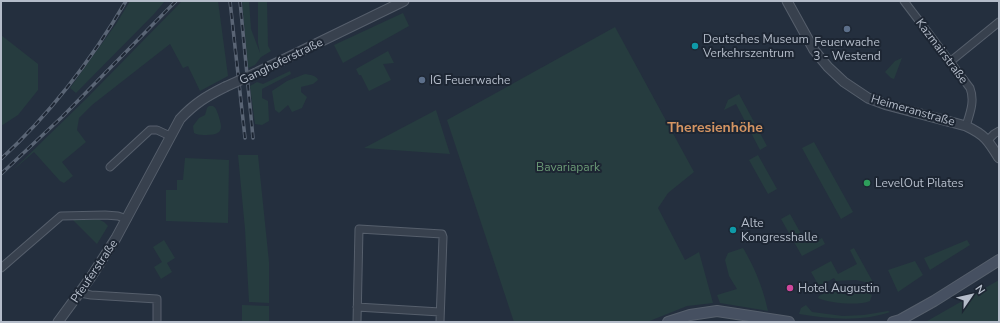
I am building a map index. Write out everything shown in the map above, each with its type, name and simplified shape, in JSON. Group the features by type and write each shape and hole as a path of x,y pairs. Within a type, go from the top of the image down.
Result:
{"main road":[{"path":"893,322 900,320 934,301 999,260"},
{"path":"668,322 690,315 717,311 789,322"}],"street":[{"name":"Ganghoferstraße","path":"127,219 180,119 195,104 226,87 404,1"},
{"name":"Heimeranstraße","path":"787,1 814,50 828,67 844,82 868,98 887,105 966,126 988,140"},
{"name":"Kazmairstraße","path":"904,1 951,61 973,94 973,100 966,126"},
{"path":"951,61 999,22"},
{"path":"110,167 150,130 157,130 170,136"},
{"path":"999,131 988,140 999,158"},
{"path":"1,268 61,216 118,216 127,219"},
{"name":"Pfeuferstraße","path":"58,322 107,253 127,219"},
{"path":"357,322 359,229 442,234 440,322"},
{"path":"80,293 157,299 156,322"},
{"path":"357,307 440,312"}],"green space":[{"path":"130,1 165,1 76,93 70,88 116,24"},
{"path":"182,1 218,1 228,76 200,91 188,66 183,68 170,44 92,105 79,118 77,130 86,142 62,162 73,176 64,183 60,181 34,152 12,171 87,98"},
{"path":"242,1 249,1 251,29 260,53 258,43 258,1 267,1 268,46 271,51 261,57 255,65 248,68"},
{"path":"403,13 409,26 343,63 334,45"},
{"name":"Bavariapark","path":"615,27 694,172 668,193 658,208 685,260 699,252 713,303 687,306 647,322 514,322 447,120"},
{"path":"1,35 38,64 38,90 18,115 1,126"},
{"path":"388,51 394,63 383,64 391,80 369,91 361,75 359,75 356,69"},
{"path":"902,58 894,79 891,78 885,72 895,61"},
{"path":"290,71 291,74 262,89 262,98 268,101 269,121 262,125 255,124 250,86 257,82 263,84"},
{"path":"305,74 314,76 318,80 313,84 301,87 301,92 307,97 302,108 292,112 288,105 279,113 275,110 272,91 287,81"},
{"path":"739,94 767,146 760,150 736,104 724,110 728,100"},
{"path":"209,106 213,106 215,108 218,114 221,129 216,134 212,135 194,133 193,126 199,118 205,115"},
{"path":"436,110 450,154 364,148"},
{"path":"814,142 853,212 841,219 802,148"},
{"path":"238,155 258,155 269,262 269,303 249,302 245,229"},
{"path":"758,155 777,189 768,194 749,160"},
{"path":"185,158 229,160 228,223 166,221 166,190 177,190 177,180 183,180"},
{"path":"790,214 805,241 813,238 815,242 822,238 825,244 802,256 781,219"},
{"path":"98,219 108,226 97,244 73,220"},
{"path":"164,240 175,258 167,263 172,272 161,279 154,267 162,262 153,247"},
{"path":"967,240 970,245 930,270 924,258"},
{"path":"743,248 758,278 768,311 720,303 717,295 737,289 729,276 725,260 728,253"},
{"path":"854,248 874,284 856,280 836,281 834,278 819,286 811,272 831,261 838,274 857,264 850,250"},
{"path":"915,261 923,275 898,292 888,270"},
{"path":"999,280 999,322 925,322 929,320"},
{"path":"848,288 863,291 872,295 870,301 865,303 844,303 818,298 826,292"},
{"path":"242,305 269,306 269,322 242,322"},
{"path":"806,305 812,312 843,316 890,312 868,317 845,319 799,314 801,308"}],"railway":[{"path":"1,159 19,142 69,85 99,44 126,1"},
{"path":"1,174 62,117 176,1"},
{"path":"230,1 245,138"},
{"path":"240,1 253,138"}],"place":[{"name":"Feuerwache 3 - Westend","path":"847,29"},
{"name":"Deutsches Museum Verkehrszentrum","path":"695,46"},
{"name":"IG Feuerwache","path":"422,80"},
{"name":"LevelOut Pilates","path":"867,183"},
{"name":"Alte Kongresshalle","path":"733,230"},
{"name":"Hotel Augustin","path":"790,288"}],"district":[{"name":"Theresienhöhe","path":"715,127"}]}
